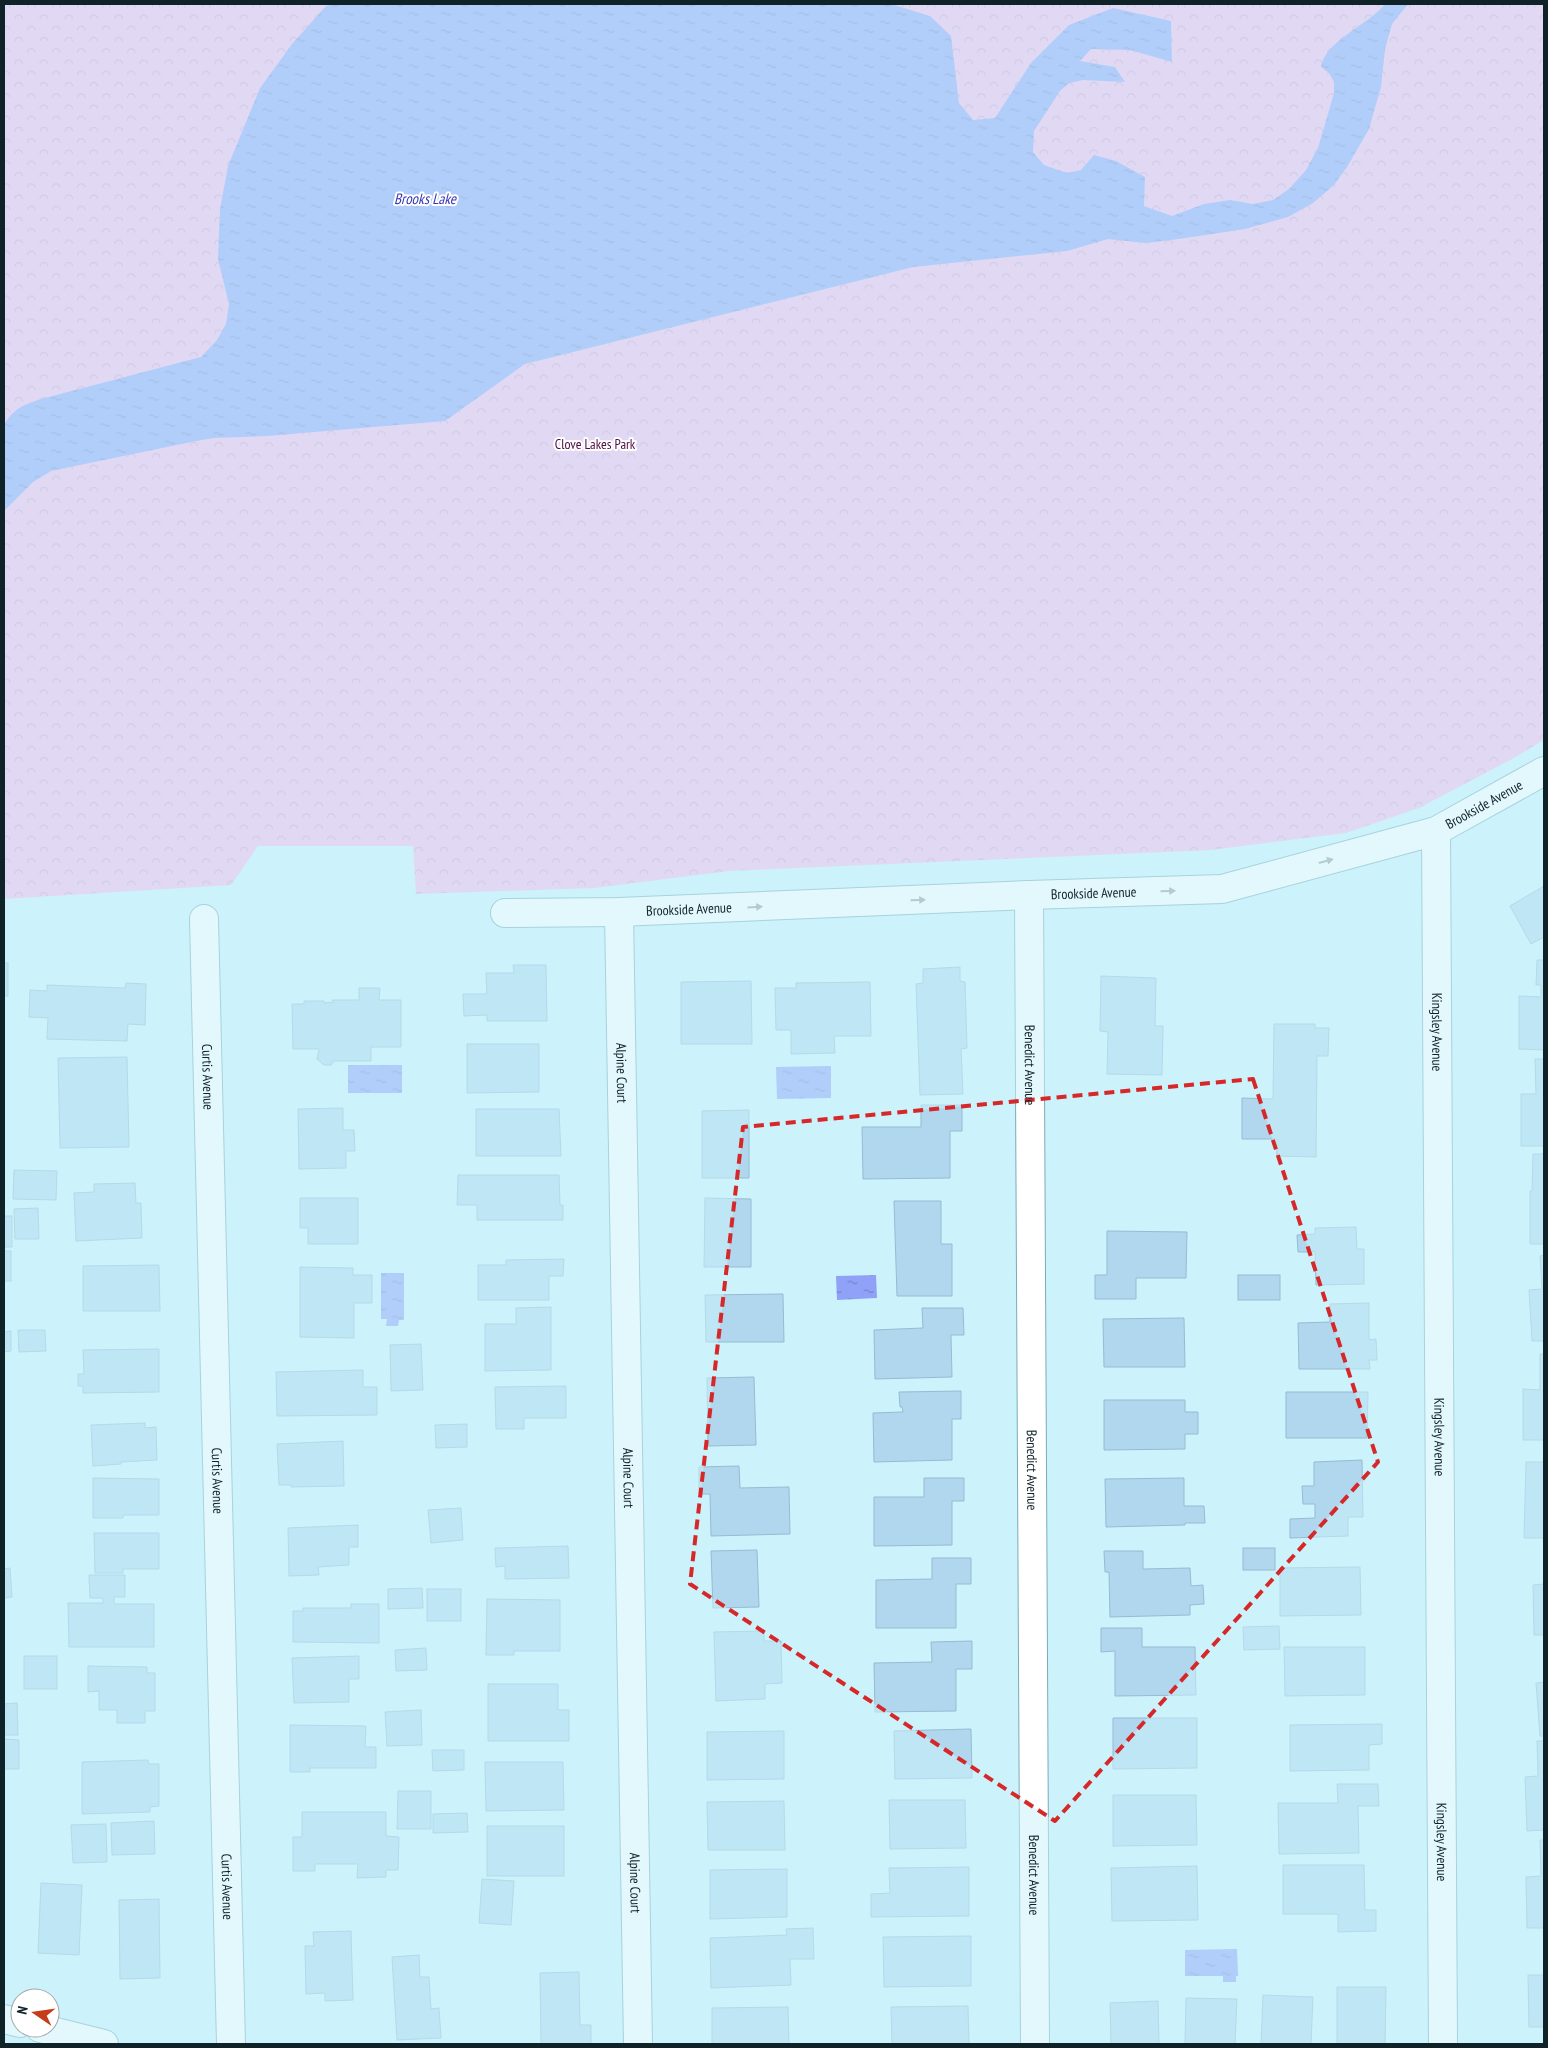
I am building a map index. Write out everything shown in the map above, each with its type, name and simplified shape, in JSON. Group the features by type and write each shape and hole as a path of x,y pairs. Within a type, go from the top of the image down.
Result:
{"street":[{"name":"Brookside Avenue","path":"505,913 619,912 1222,889 1436,832 1544,771"},
{"name":"Kingsley Avenue","path":"1436,832 1444,2044"},
{"name":"Benedict Avenue","path":"1029,895 1035,2044"},
{"name":"Alpine Court","path":"619,912 638,2044"},
{"name":"Curtis Avenue","path":"204,919 231,2044"},
{"path":"60,2033 104,2044"}],"highlighted area":[{"path":"1253,1079 1378,1462 1055,1821 690,1584 743,1127"}],"green space":[{"name":"Clove Lakes Park","path":"4,4 1544,4 1544,740 1419,808 1346,833 1211,850 729,871 595,888 416,894 413,846 258,846 231,885 4,899"}],"water":[{"name":"Brooks Lake","path":"334,4 891,4 930,16 951,36 959,103 973,120 995,118 1031,63 1069,25 1113,8 1171,21 1172,62 1130,50 1091,49 1080,61 1115,67 1125,82 1083,80 1069,83 1060,91 1034,131 1033,152 1044,165 1067,173 1081,170 1094,155 1116,161 1145,177 1144,206 1172,216 1204,204 1230,200 1253,204 1273,200 1289,189 1306,170 1318,148 1334,93 1334,82 1329,73 1321,67 1324,58 1338,42 1385,4 1408,4 1392,24 1385,49 1381,87 1369,129 1334,185 1313,203 1288,217 1245,229 1179,239 1146,243 1108,239 1067,251 913,267 525,364 445,421 267,436 214,438 196,441 51,471 33,482 4,511 4,425 15,411 24,405 41,399 201,357 217,340 226,324 229,304 218,259 220,209 228,166 260,88 292,44 326,6"},
{"path":"348,1065 402,1065 402,1093 348,1093"},
{"path":"831,1066 831,1098 777,1099 776,1067"},
{"path":"381,1273 404,1273 404,1320 399,1320 398,1326 386,1326 387,1319 381,1319"},
{"path":"876,1275 877,1298 837,1300 836,1276"},
{"path":"1237,1949 1238,1976 1236,1976 1236,1982 1223,1982 1223,1976 1185,1976 1185,1950"}],"building":[{"path":"1544,886 1544,937 1531,944 1510,906"},
{"path":"1537,960 1544,960 1544,1050 1519,1049 1519,996 1541,997 1541,985 1536,985"},
{"path":"4,963 8,963 8,996 4,996"},
{"path":"513,965 546,965 547,1021 487,1021 487,1015 464,1016 463,994 487,994 486,973 514,973"},
{"path":"960,967 960,981 965,982 967,1048 961,1049 963,1094 920,1095 916,984 923,983 923,969"},
{"path":"1101,976 1156,978 1155,1026 1163,1026 1162,1075 1107,1074 1108,1032 1100,1031"},
{"path":"751,981 752,1044 681,1044 681,982"},
{"path":"870,982 871,1036 834,1036 835,1053 791,1054 791,1030 776,1030 775,988 796,988 796,983"},
{"path":"126,983 146,984 145,1025 128,1024 127,1041 47,1039 48,1018 29,1017 30,990 47,991 47,985 125,988"},
{"path":"359,988 380,988 379,1000 401,1000 401,1047 371,1047 371,1061 334,1061 331,1065 324,1065 317,1059 319,1049 293,1049 292,1004 304,1004 304,1001 324,1001 324,1003 334,1002 332,1000 359,1000"},
{"path":"1274,1024 1315,1024 1315,1028 1329,1028 1328,1056 1317,1056 1316,1157 1277,1156 1277,1139 1242,1139 1242,1098 1273,1099"},
{"path":"467,1044 539,1044 539,1092 467,1093"},
{"path":"127,1057 129,1147 60,1148 58,1058"},
{"path":"1535,1059 1544,1059 1544,1146 1521,1146 1521,1094 1536,1094"},
{"path":"921,1105 962,1105 962,1131 950,1131 950,1178 863,1179 862,1127 921,1127"},
{"path":"343,1108 343,1130 354,1130 355,1151 346,1151 346,1168 299,1169 298,1109"},
{"path":"476,1109 559,1109 561,1156 476,1156"},
{"path":"749,1110 749,1178 702,1178 702,1111"},
{"path":"1533,1154 1544,1154 1544,1244 1530,1244 1530,1191 1532,1191"},
{"path":"14,1170 57,1171 56,1200 13,1199"},
{"path":"458,1175 559,1175 560,1205 563,1205 563,1220 477,1220 477,1205 457,1205"},
{"path":"135,1183 136,1203 141,1203 142,1238 76,1241 74,1193 94,1192 94,1184"},
{"path":"300,1198 358,1198 358,1244 308,1244 308,1228 300,1228"},
{"path":"705,1198 751,1199 751,1267 704,1267"},
{"path":"894,1201 941,1201 941,1244 952,1244 952,1296 897,1296"},
{"path":"38,1208 39,1239 15,1239 14,1209"},
{"path":"4,1216 12,1216 12,1247 4,1247"},
{"path":"1356,1227 1357,1249 1364,1249 1364,1284 1316,1285 1315,1252 1298,1252 1297,1235 1315,1234 1315,1228"},
{"path":"1107,1231 1187,1232 1186,1278 1136,1278 1136,1299 1095,1299 1095,1275 1107,1275"},
{"path":"4,1251 11,1251 11,1281 4,1281"},
{"path":"1544,1255 1544,1341 1532,1341 1529,1290 1542,1289 1540,1256"},
{"path":"564,1259 563,1276 549,1276 549,1300 478,1300 478,1265 506,1265 506,1260"},
{"path":"159,1265 160,1311 83,1311 83,1266"},
{"path":"300,1267 353,1268 353,1275 372,1275 372,1303 354,1303 354,1338 300,1337"},
{"path":"1238,1275 1280,1275 1280,1300 1238,1300"},
{"path":"783,1294 784,1342 706,1342 705,1295"},
{"path":"1369,1303 1369,1340 1376,1339 1377,1360 1369,1360 1370,1369 1299,1369 1298,1323 1330,1322 1330,1304"},
{"path":"551,1307 551,1370 485,1371 485,1324 516,1324 516,1308"},
{"path":"922,1308 963,1308 964,1335 951,1335 952,1377 875,1379 874,1330 923,1328"},
{"path":"1184,1318 1185,1367 1104,1367 1103,1319"},
{"path":"18,1330 45,1330 46,1351 19,1352"},
{"path":"11,1331 11,1351 4,1352 4,1332"},
{"path":"421,1344 423,1390 391,1391 390,1345"},
{"path":"159,1349 159,1392 83,1393 83,1386 78,1386 78,1374 84,1374 83,1350"},
{"path":"1540,1354 1544,1354 1544,1440 1523,1440 1523,1389 1540,1390"},
{"path":"363,1370 363,1387 377,1387 377,1415 277,1416 276,1372"},
{"path":"754,1377 756,1445 708,1446 707,1378"},
{"path":"566,1386 566,1418 524,1418 524,1429 496,1429 495,1387"},
{"path":"961,1391 961,1419 952,1419 952,1460 874,1462 873,1413 903,1412 902,1407 900,1407 899,1392"},
{"path":"1286,1392 1368,1392 1367,1438 1286,1438"},
{"path":"1104,1400 1185,1400 1185,1412 1198,1412 1198,1434 1185,1434 1185,1449 1104,1450"},
{"path":"145,1423 145,1428 156,1427 157,1460 93,1466 91,1425"},
{"path":"467,1424 467,1447 436,1448 435,1425"},
{"path":"343,1441 344,1486 291,1487 291,1485 279,1485 277,1444"},
{"path":"1362,1460 1363,1517 1348,1517 1348,1536 1290,1538 1290,1519 1315,1518 1315,1504 1303,1504 1302,1486 1314,1486 1314,1462"},
{"path":"1526,1462 1544,1462 1544,1538 1524,1538"},
{"path":"739,1466 740,1488 789,1487 790,1534 711,1536 710,1494 699,1494 699,1467"},
{"path":"93,1478 159,1479 159,1515 123,1515 123,1518 93,1518"},
{"path":"924,1478 964,1478 964,1501 952,1501 952,1545 874,1546 874,1497 924,1497"},
{"path":"1184,1478 1184,1506 1204,1506 1205,1523 1106,1527 1105,1479"},
{"path":"461,1508 463,1540 431,1543 428,1510"},
{"path":"358,1525 358,1547 349,1547 349,1565 318,1567 319,1575 289,1576 288,1528"},
{"path":"94,1533 159,1533 159,1569 123,1569 123,1573 95,1573"},
{"path":"568,1546 569,1578 505,1579 505,1566 496,1567 495,1548"},
{"path":"1243,1548 1275,1548 1275,1570 1243,1570"},
{"path":"757,1550 759,1607 713,1608 711,1551"},
{"path":"1104,1551 1143,1551 1143,1569 1190,1568 1191,1586 1203,1585 1204,1604 1190,1605 1190,1615 1110,1617 1109,1572 1105,1572"},
{"path":"932,1558 971,1558 971,1584 956,1584 956,1628 876,1628 876,1580 932,1579"},
{"path":"1360,1567 1361,1615 1280,1616 1280,1568"},
{"path":"10,1568 12,1597 4,1598 4,1569"},
{"path":"89,1575 125,1575 125,1597 114,1597 114,1604 154,1604 154,1647 69,1647 68,1603 103,1603 103,1598 90,1598"},
{"path":"1544,1584 1544,1635 1534,1635 1533,1585"},
{"path":"422,1588 423,1608 388,1609 388,1589"},
{"path":"427,1589 461,1589 461,1621 427,1621"},
{"path":"487,1599 560,1600 560,1651 514,1651 514,1655 486,1655"},
{"path":"351,1604 379,1604 379,1643 293,1642 293,1611 303,1611 303,1608 351,1608"},
{"path":"1279,1626 1280,1649 1244,1650 1243,1627"},
{"path":"1101,1628 1142,1628 1142,1647 1195,1647 1196,1695 1115,1696 1115,1651 1101,1652"},
{"path":"764,1631 764,1641 781,1641 782,1683 765,1684 765,1699 716,1701 714,1632"},
{"path":"972,1641 972,1669 956,1669 956,1711 875,1712 874,1663 932,1662 931,1642"},
{"path":"1284,1647 1365,1647 1365,1695 1285,1696"},
{"path":"426,1648 427,1670 396,1671 395,1650"},
{"path":"24,1656 57,1656 57,1689 24,1689"},
{"path":"359,1656 359,1679 349,1679 349,1702 294,1703 292,1658"},
{"path":"88,1666 147,1667 147,1673 155,1673 155,1711 145,1711 145,1723 117,1723 117,1710 99,1710 99,1691 88,1692"},
{"path":"1544,1682 1544,1736 1540,1736 1536,1683"},
{"path":"488,1684 558,1684 558,1710 569,1710 569,1741 488,1741"},
{"path":"17,1703 18,1735 4,1735 4,1704"},
{"path":"421,1710 422,1745 387,1746 385,1712"},
{"path":"1113,1718 1197,1718 1197,1768 1113,1769"},
{"path":"1382,1724 1382,1744 1369,1745 1369,1770 1290,1771 1290,1725"},
{"path":"290,1725 366,1726 365,1747 376,1747 376,1768 310,1768 310,1772 290,1772"},
{"path":"971,1729 972,1778 895,1779 894,1731"},
{"path":"784,1731 784,1779 707,1780 707,1732"},
{"path":"4,1739 19,1740 19,1769 4,1769"},
{"path":"1537,1741 1544,1741 1544,1830 1527,1831 1525,1777 1538,1776"},
{"path":"432,1750 464,1750 464,1770 433,1771"},
{"path":"148,1760 149,1764 159,1764 159,1806 150,1807 150,1812 82,1814 82,1762"},
{"path":"485,1762 563,1762 564,1810 486,1811"},
{"path":"1337,1784 1378,1784 1379,1806 1358,1806 1359,1853 1279,1854 1278,1803 1338,1803"},
{"path":"398,1791 431,1791 431,1829 397,1829"},
{"path":"1113,1795 1196,1795 1197,1845 1113,1846"},
{"path":"889,1800 965,1800 966,1848 890,1849"},
{"path":"784,1801 785,1850 708,1850 707,1802"},
{"path":"302,1812 386,1812 386,1836 399,1837 398,1870 386,1870 386,1877 357,1878 358,1864 315,1864 315,1871 293,1871 293,1837 302,1837"},
{"path":"467,1813 468,1832 433,1833 433,1814"},
{"path":"154,1821 155,1854 112,1855 111,1823"},
{"path":"106,1824 107,1862 73,1863 71,1825"},
{"path":"487,1826 564,1826 564,1876 487,1876"},
{"path":"1540,1840 1544,1840 1544,1928 1527,1928 1526,1877 1541,1876"},
{"path":"1283,1865 1364,1865 1365,1910 1376,1910 1376,1931 1338,1932 1338,1914 1283,1914"},
{"path":"1197,1866 1198,1920 1112,1921 1111,1868"},
{"path":"969,1867 969,1916 871,1917 871,1894 890,1893 889,1868"},
{"path":"787,1869 787,1917 710,1919 710,1870"},
{"path":"482,1879 514,1881 511,1925 479,1923"},
{"path":"41,1883 82,1885 79,1955 38,1953"},
{"path":"159,1899 160,1978 120,1979 119,1900"},
{"path":"813,1928 814,1959 790,1959 791,1985 711,1988 710,1938 787,1935 786,1929"},
{"path":"351,1931 353,2000 325,2001 325,1993 306,1994 305,1946 314,1946 313,1932"},
{"path":"971,1936 971,1986 884,1987 883,1937"},
{"path":"419,1955 420,1977 429,1977 431,2009 439,2008 441,2038 397,2040 392,1957"},
{"path":"579,1972 580,2025 591,2025 591,2044 541,2044 540,1973"},
{"path":"1528,1975 1544,1975 1544,2027 1529,2027"},
{"path":"1337,1987 1386,1987 1385,2044 1337,2044"},
{"path":"1263,1995 1313,1997 1311,2044 1261,2044"},
{"path":"1186,1998 1237,1999 1235,2044 1185,2044"},
{"path":"1158,2001 1159,2044 1111,2044 1110,2003"},
{"path":"968,2006 969,2044 892,2044 891,2007"},
{"path":"788,2007 789,2044 712,2044 712,2008"}]}
